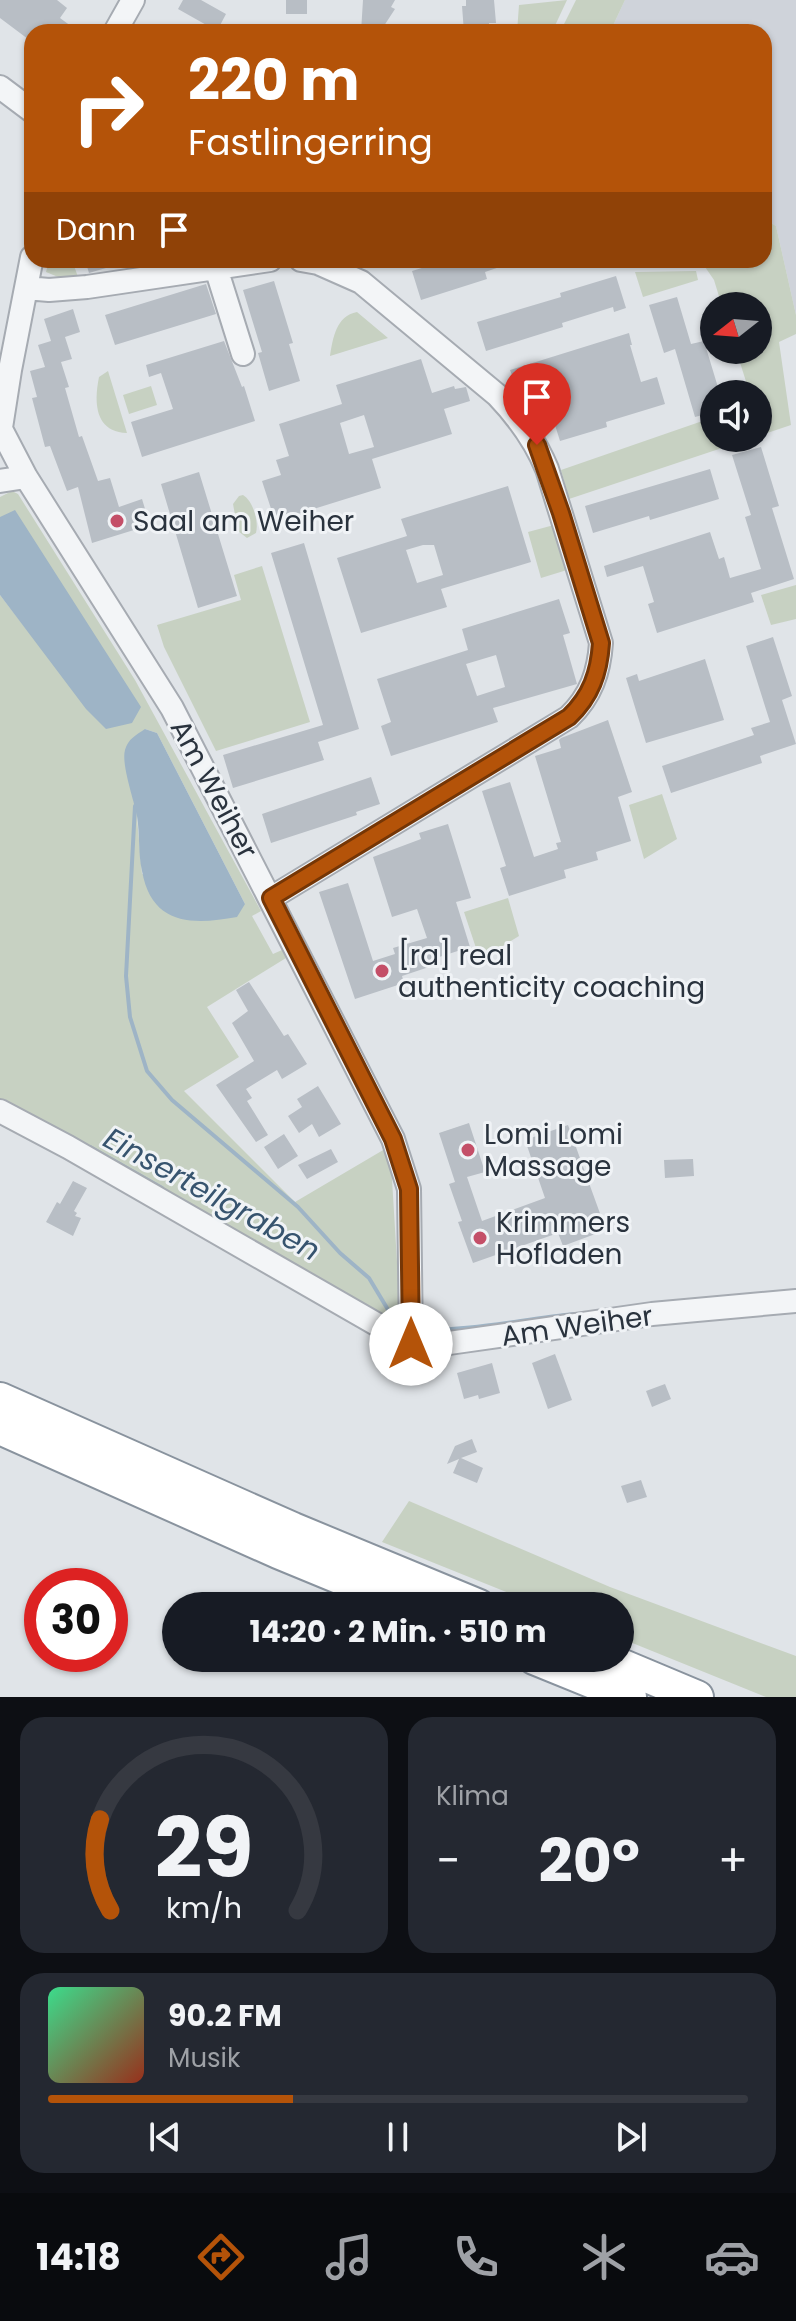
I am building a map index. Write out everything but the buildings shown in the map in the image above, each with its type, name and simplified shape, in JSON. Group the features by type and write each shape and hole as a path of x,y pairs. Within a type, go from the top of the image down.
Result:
{"highway":[{"path":"0,1399 293,1529 445,1592"},
{"path":"0,1428 375,1592"},
{"path":"634,1671 697,1697"},
{"path":"568,1672 630,1697"}],"street":[{"path":"120,24 133,0"},
{"path":"0,87 24,105"},
{"path":"1,431 5,369 30,268"},
{"path":"26,288 87,287 216,268 243,354"},
{"path":"271,898 569,717 581,706 594,684 600,663 601,643 547,469 537,445 517,415 361,282 329,268"},
{"name":"Am Weiher","path":"1,431 26,477 172,708 393,1139 409,1189 411,1344 442,1344 652,1314 796,1301"},
{"path":"0,481 26,477"},
{"path":"0,1111 411,1344"}],"shaded area":[{"path":"625,0 796,0 796,315 776,226 772,224 772,24 614,24"}],"green space":[{"path":"567,0 556,24 518,24 519,5"},
{"path":"576,0 625,0 614,24 564,24"},
{"path":"772,224 776,226 796,315 796,334 779,342 791,425 772,431 772,380 746,380 740,364 772,364 772,292 718,292 706,268 772,268"},
{"path":"47,268 75,268 78,277 63,279 46,272"},
{"path":"696,271 698,280 643,297 635,272"},
{"path":"357,312 388,338 330,356 340,323"},
{"path":"108,371 127,433 108,427 99,414 99,377"},
{"path":"151,386 157,405 129,414 123,395"},
{"path":"700,422 700,452 710,452 569,499 561,470"},
{"path":"12,491 18,494 135,680 261,911 252,916 273,954 282,950 286,958 207,1007 239,1057 184,1091 295,1202 390,1146 401,1328 0,1105 0,595 27,630 0,517 0,497","holes":["145,729 157,733 245,904 142,874 137,818"]},
{"path":"243,495 252,506 257,523 256,533 247,538 238,531 233,504"},
{"path":"554,525 567,570 541,578 528,532"},
{"path":"262,566 310,722 216,751 164,647 157,625 241,600 234,575"},
{"path":"796,585 796,619 771,625 761,595"},
{"path":"662,794 677,839 644,859 629,805"},
{"path":"508,898 519,936 480,960 464,912"},
{"path":"409,1501 623,1592 506,1592 382,1542"},
{"path":"634,1596 796,1656 796,1697 766,1697 634,1644"}],"water":[{"path":"15,510 141,707 132,723 106,729 86,709 0,595 0,517"},
{"path":"145,729 157,733 245,904 237,917 205,921 177,918 155,903 147,889 141,864 137,816 124,756 130,740"}],"waterway":[{"path":"135,806 126,976 130,1017 147,1071 172,1100 298,1207 340,1253 369,1278 396,1323"},
{"name":"Einserteilgraben","path":"90,1147 162,1188"},
{"name":"Einserteilgraben","path":"418,1330 477,1327 575,1314"}],"place":[{"name":"Saal am Weiher","path":"117,521"},
{"name":"[ra] real authenticity coaching","path":"382,971"},
{"name":"Lomi Lomi Massage","path":"468,1150"},
{"name":"Krimmers Hofladen","path":"480,1238"}],"route":[{"path":"411,1344 409,1189 393,1139 271,898 569,717 581,706 594,684 601,643 537,445"}]}
